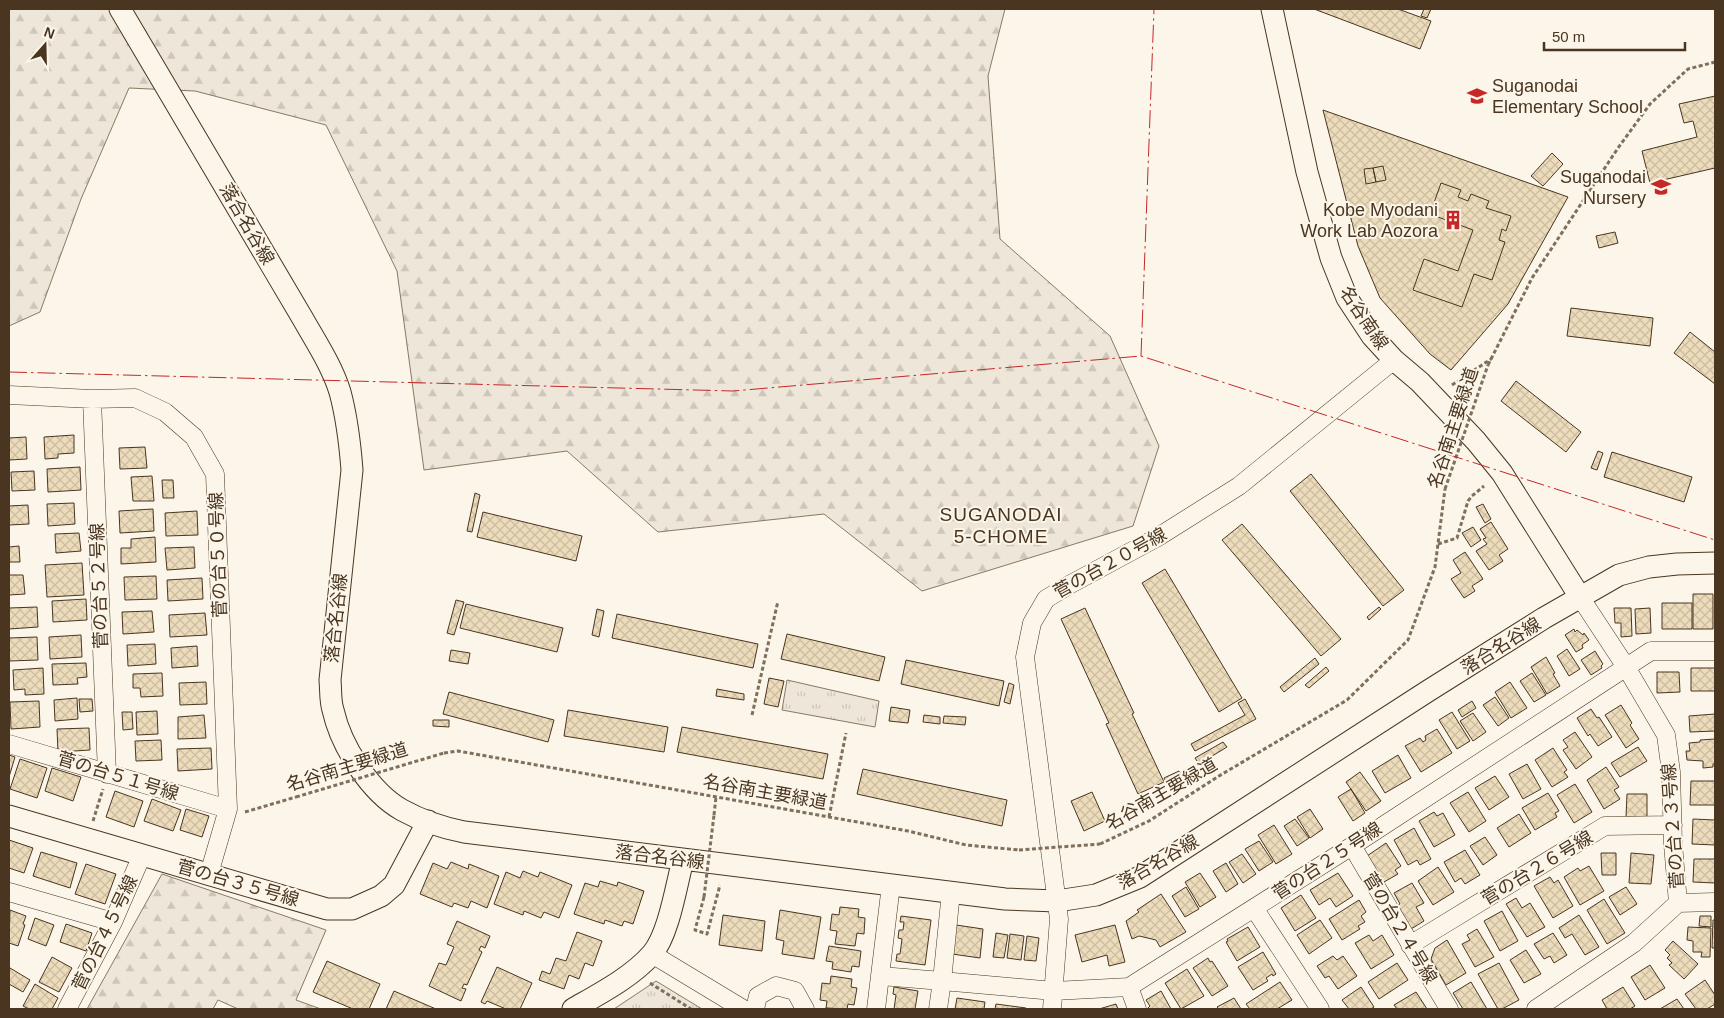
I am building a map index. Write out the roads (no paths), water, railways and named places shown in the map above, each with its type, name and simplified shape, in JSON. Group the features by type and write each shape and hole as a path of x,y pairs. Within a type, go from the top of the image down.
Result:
{"street":[{"name":"落合名谷線","path":"120,9 326,359 339,391 350,437 352,470 330,680 332,709 340,733 362,773 396,806 428,821 464,832 1005,899 1057,901 1096,894 1140,877 1437,686 1580,597 1619,575 1649,567 1715,563"},
{"name":"名谷南線","path":"1272,9 1307,172 1331,258 1347,298 1372,336 1394,360 1420,382 1482,447 1502,474 1580,597"},
{"name":"菅の台２０号線","path":"1057,901 1025,657 1032,623 1046,600 1069,585 1158,538 1239,486 1394,360"},
{"name":"菅の台５０号線","path":"9,395 92,399 135,398 165,412 194,437 215,474 228,809 209,874"},
{"name":"菅の台５２号線","path":"92,399 107,774"},
{"name":"菅の台２３号線","path":"1536,1009 1634,943 1678,903 1671,772 1666,735 1626,667 1580,597"},
{"name":"菅の台２５号線","path":"881,976 1054,991 1129,987 1352,846 1651,650 1715,651"},
{"name":"菅の台５１号線","path":"9,744 228,809"},
{"name":"菅の台３５号線","path":"9,816 327,909 352,909 381,896 394,885 428,821"},
{"name":"菅の台２６号線","path":"1410,945 1605,826 1673,825"},
{"name":"菅の台２４号線","path":"1352,846 1449,1009"},
{"name":"菅の台４５号線","path":"66,1009 113,922 142,855"},
{"path":"573,1009 626,977 652,954 663,934 683,860"},
{"path":"876,1009 891,885"},
{"path":"9,892 113,922"},
{"path":"938,1009 951,892"},
{"path":"1052,1009 1059,919 1057,901"},
{"path":"1678,903 1715,902"},
{"path":"1254,908 1312,1006"},
{"path":"652,954 743,1009"},
{"path":"755,1009 758,996 776,986 795,991 805,1009"},
{"path":"1129,987 1137,1009"}],"place":[{"name":"Suganodai Elementary School","path":"1477,96"},
{"name":"Suganodai Nursery","path":"1661,187"},
{"name":"Kobe Myodani Work Lab Aozora","path":"1453,220"}],"district":[{"name":"SUGANODAI 5-CHOME","path":"1001,525"}]}
